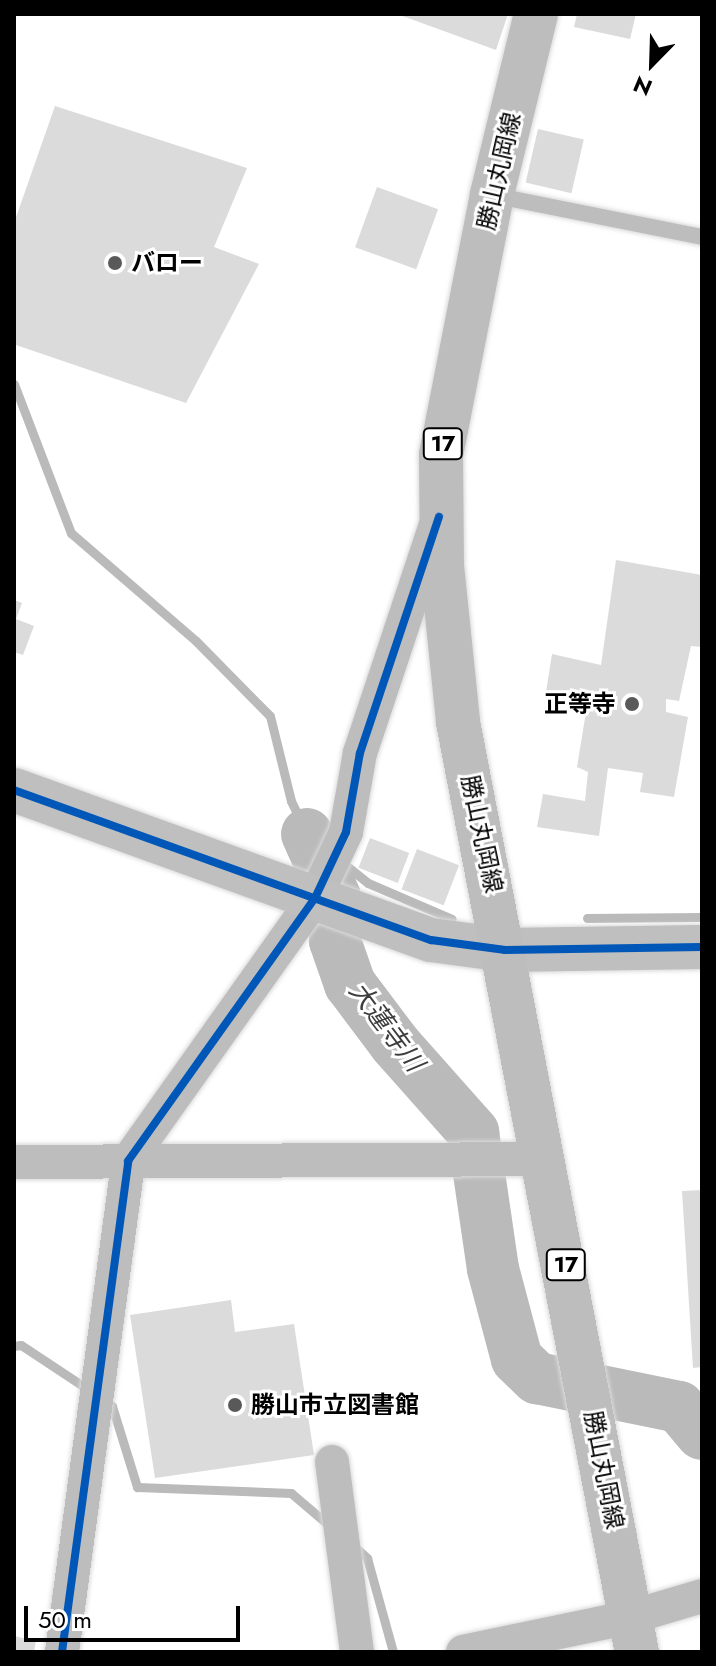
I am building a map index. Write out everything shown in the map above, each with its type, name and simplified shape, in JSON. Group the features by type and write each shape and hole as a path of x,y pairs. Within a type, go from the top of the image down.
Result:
{"main road":[{"name":"勝山丸岡線","path":"536,14 492,195 441,455 439,517 458,722 546,1159 634,1634"}],"street":[{"path":"62,1652 128,1161 315,898 346,832 360,753 439,517"},
{"path":"14,790 431,940 505,950 702,947"},
{"path":"14,1162 546,1159"},
{"path":"332,1462 357,1652"},
{"path":"463,1652 634,1634 702,1596"}],"lane":[{"path":"492,195 702,237"}],"building":[{"path":"397,14 508,14 496,50"},
{"path":"577,14 636,14 630,39 574,27"},
{"path":"55,106 247,168 214,247 259,264 186,403 16,345 14,223"},
{"path":"538,129 584,140 571,193 526,183"},
{"path":"377,187 438,209 416,269 355,247"},
{"path":"616,560 702,575 702,647 691,646 679,701 666,699 666,712 688,717 674,797 640,792 643,773 608,768 599,836 537,827 543,794 585,801 588,772 577,767 588,700 546,692 552,654 601,665"},
{"path":"14,600 22,603 16,619 34,626 23,655 14,652"},
{"path":"370,838 409,853 398,883 359,868"},
{"path":"417,849 459,865 444,905 402,889"},
{"path":"702,1190 702,1367 693,1368 682,1191"},
{"path":"231,1300 235,1332 294,1324 314,1455 155,1478 130,1315"},
{"path":"14,1636 36,1641 34,1652 14,1652"}],"waterway":[{"name":"大蓮寺川","path":"14,384 71,533 196,641 270,716 291,801 307,834 368,883 452,919"},
{"name":"大蓮寺川","path":"307,834 335,897 335,941 350,984 395,1044 473,1132 493,1269 517,1359 537,1378 679,1407 702,1434"},
{"path":"587,918 702,917"},
{"path":"14,1346 21,1345 89,1390"},
{"path":"104,1400 112,1406 137,1487 291,1493 331,1527"},
{"path":"352,1544 367,1558 393,1652"}],"cycle path":[{"path":"62,1652 128,1161 315,898 346,832 360,753 439,517"},
{"path":"14,790 431,940 505,950 702,947"}],"place":[{"name":"バロー","path":"115,263"},
{"name":"正等寺","path":"632,704"},
{"name":"勝山市立図書館","path":"235,1405"}]}
